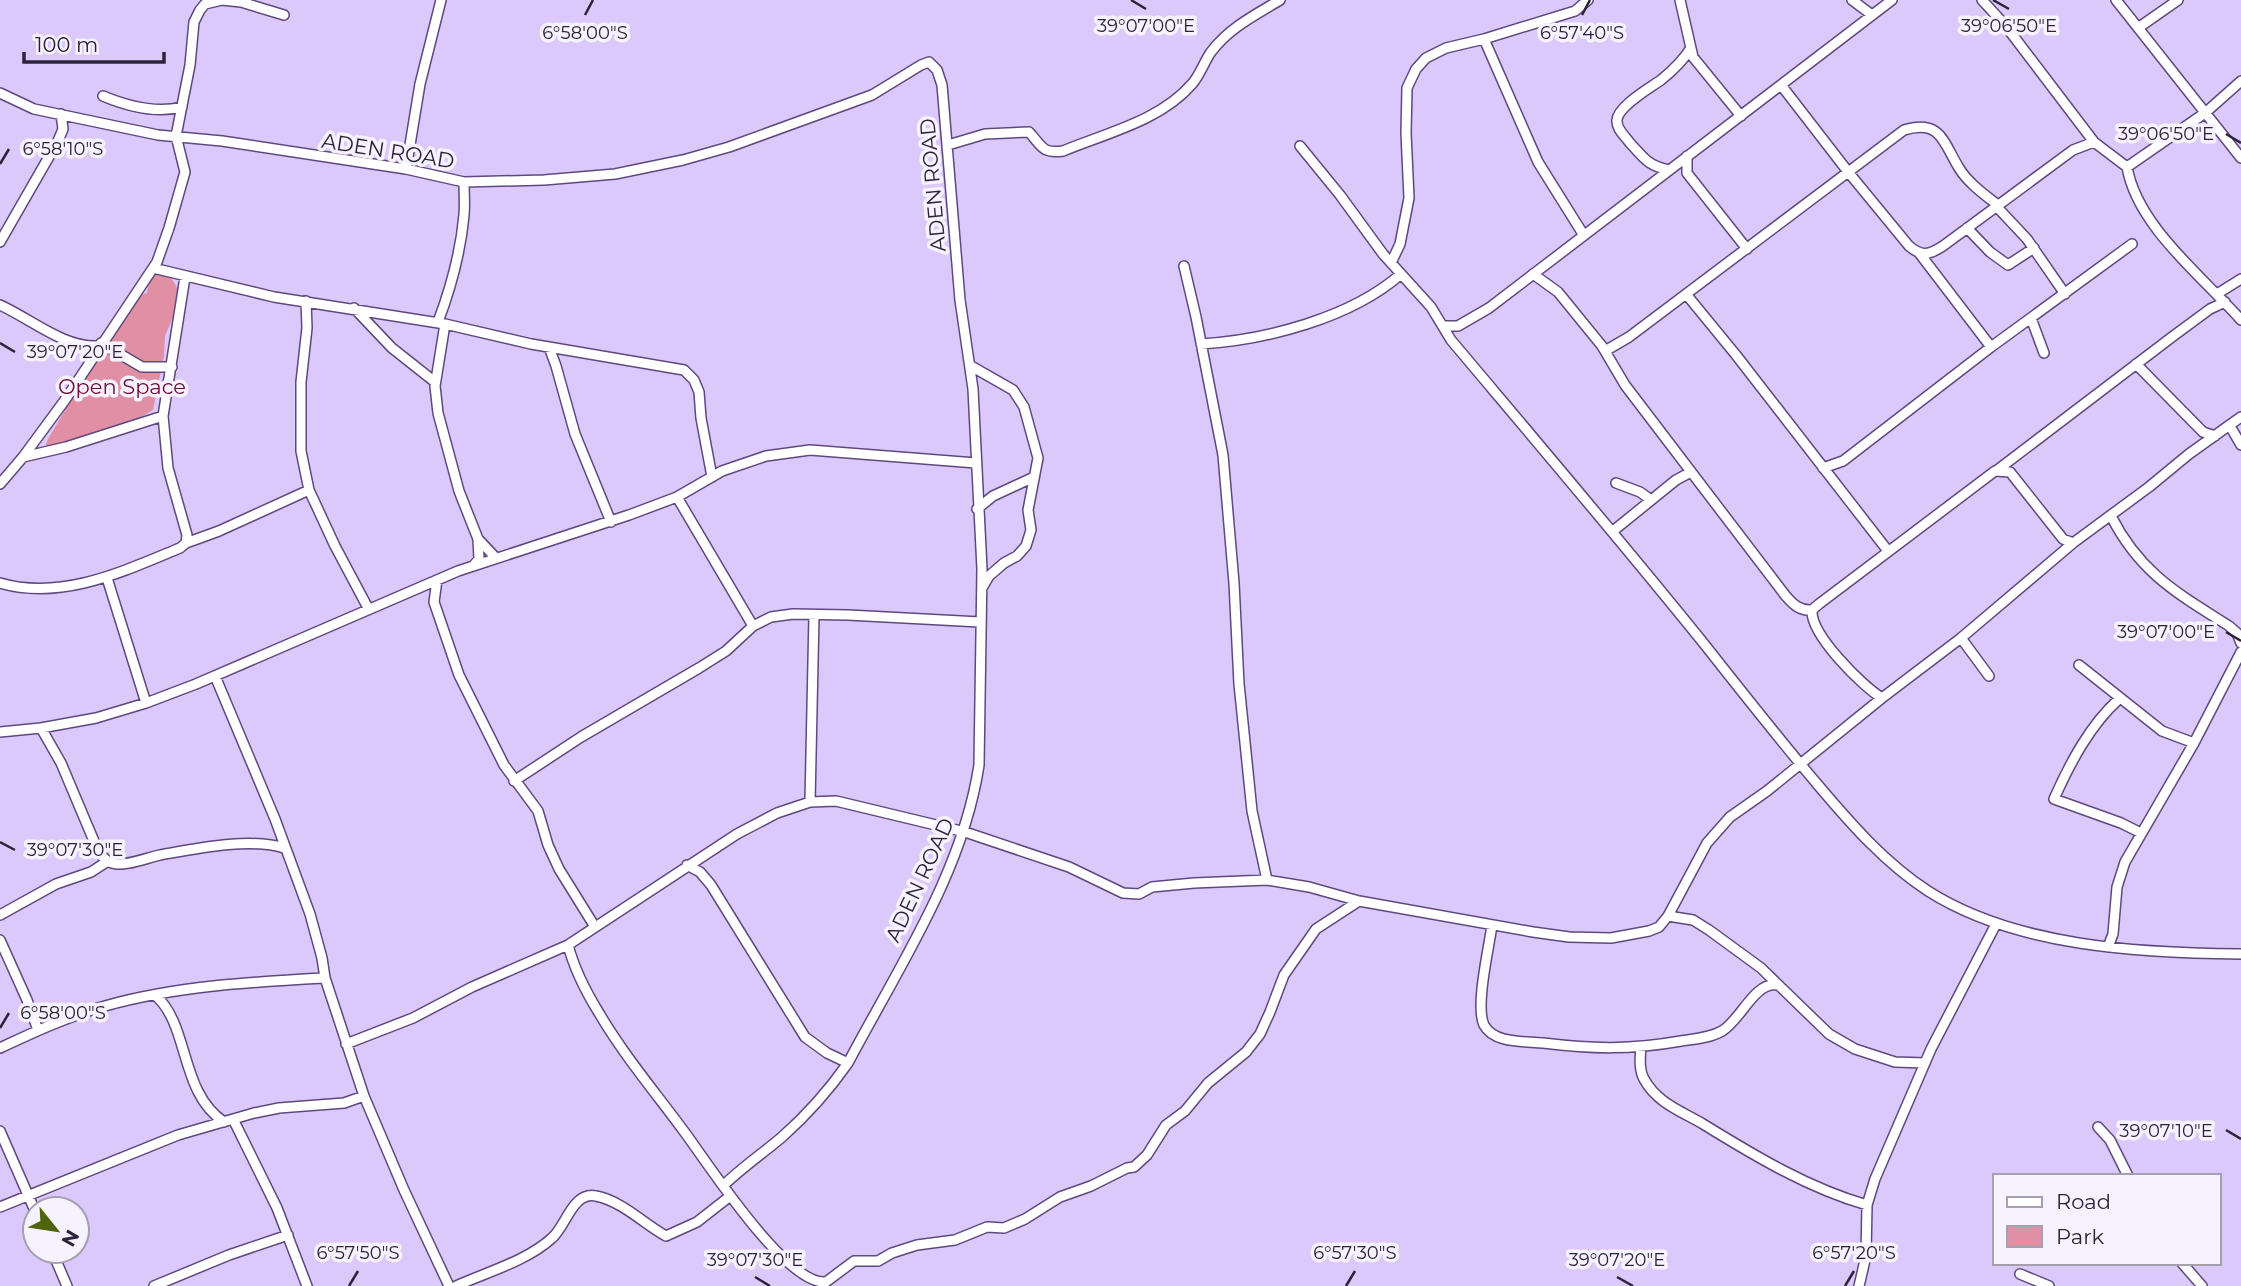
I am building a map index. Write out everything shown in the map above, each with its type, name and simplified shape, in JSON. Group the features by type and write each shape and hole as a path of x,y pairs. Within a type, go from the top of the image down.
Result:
{"street":[{"path":"0,484 65,400 153,268 169,228 185,172 176,136 190,65 194,22 205,4 222,0 241,2 284,15"},
{"path":"406,169 420,84 441,0"},
{"path":"948,145 985,134 1029,132 1045,150 1063,151 1147,118 1192,84 1209,54 1223,38 1280,0"},
{"path":"1391,263 1400,244 1409,198 1407,88 1416,69 1426,58 1446,48 1575,11 1588,0"},
{"path":"1680,0 1693,57 1741,116"},
{"path":"1852,0 1872,15"},
{"path":"1443,326 1458,326 1471,320 1892,0"},
{"path":"1982,0 2005,25 2094,142 2127,167 2135,195 2155,227 2241,320"},
{"path":"2116,0 2241,158"},
{"path":"2138,29 2178,0"},
{"path":"1484,39 1538,162 1583,234"},
{"path":"1669,170 1651,165 1644,159 1622,133 1617,123 1618,115 1662,79 1691,48"},
{"name":"ADEN ROAD","path":"0,93 34,109 158,135 406,169 464,181 544,180 615,174 683,160 754,139 872,95 929,62 937,70 942,85 948,145 961,313 971,366 982,589 979,765 965,832 927,916 848,1063 830,1089 792,1127 723,1186"},
{"path":"2127,167 2205,113 2241,81"},
{"path":"1781,85 1909,246 1920,254 1991,347"},
{"path":"103,96 130,106 167,110 181,107"},
{"path":"0,243 58,141 63,129 61,114"},
{"path":"1605,351 1629,337 1904,130 1918,125 1943,136 1960,169 1998,206 2034,248 2065,294"},
{"path":"1920,254 1933,252 2066,155 2094,142"},
{"path":"1300,146 1391,263 1431,307 1468,361 1614,531 1800,764 1863,838 1928,891 1996,924 2066,941 2108,947 2241,954"},
{"path":"1687,156 1687,173 1747,249"},
{"path":"464,181 464,215 442,323 435,382 438,413 453,470 478,539 479,559 474,565"},
{"path":"1967,228 1990,252 2008,265 2034,248"},
{"path":"1823,468 1843,461 1991,347 2132,244"},
{"path":"1184,266 1223,455 1251,811 1267,880"},
{"path":"153,268 185,278 216,282 262,294 442,323 549,347 684,370 690,374 699,392 712,477"},
{"path":"1201,344 1275,334 1313,321 1363,299 1401,274"},
{"path":"1533,274 1558,292 1790,600 1805,611 1812,610 2136,364 2210,309 2225,302"},
{"path":"185,278 163,416 168,468 187,535 186,543"},
{"path":"2217,294 2241,279"},
{"path":"1686,294 1737,355 1888,551"},
{"path":"306,302 307,328 301,382 301,451 309,490 368,608"},
{"path":"0,305 85,347 100,344 142,367 172,367"},
{"path":"354,308 392,348 435,382"},
{"path":"2031,318 2043,353"},
{"path":"549,347 575,434 611,522"},
{"path":"2136,364 2203,432 2215,436"},
{"path":"971,366 1013,390 1024,407 1037,451 1038,466 1028,510 1031,530 1026,546 989,576 982,589"},
{"path":"23,457 66,447 163,416"},
{"path":"346,1044 413,1018 472,987 568,945 687,865 767,818 810,802 836,801 965,832 1069,867 1123,893 1139,894 1153,887 1194,883 1267,880 1309,887 1359,901 1570,937 1611,938 1649,931 1659,927 1668,916 1707,843 1718,829 1961,638 2073,544 2241,417"},
{"path":"2230,426 2241,445"},
{"path":"0,732 96,718 146,703 474,565 611,522 677,496 723,471 766,456 810,450 976,463"},
{"path":"1995,471 2010,472 2063,539 2073,544"},
{"path":"1614,531 1676,480 1691,472"},
{"path":"977,509 993,496 1034,477"},
{"path":"1616,483 1640,492 1651,500"},
{"path":"0,583 57,588 107,578 309,490"},
{"path":"677,496 753,626"},
{"path":"2110,516 2135,555 2150,571 2163,583 2229,626 2237,633 2241,643"},
{"path":"478,539 496,558"},
{"path":"107,578 146,703"},
{"path":"434,602 438,580"},
{"path":"421,588 434,602 459,675 514,781 538,811 548,845 559,869 595,927"},
{"path":"1812,610 1813,621 1832,649 1863,684 1882,698"},
{"path":"514,781 581,737 708,663 743,637 753,626 771,618 793,614 980,622"},
{"path":"810,802 814,615"},
{"path":"1961,638 1989,676"},
{"path":"2108,947 2113,934 2117,887 2125,862 2194,743 2241,652"},
{"path":"2079,664 2119,699 2162,731 2194,743"},
{"path":"215,676 275,819 310,914 325,978 364,1096 449,1286"},
{"path":"2119,699 2107,710 2085,741 2053,799 2122,823 2141,833"},
{"path":"41,728 61,763 99,853 108,861 121,863 242,845 272,844 284,848"},
{"path":"0,915 56,884 91,872 108,861"},
{"path":"687,865 700,872 711,885 805,1037 827,1053 848,1063"},
{"path":"568,945 572,960 599,1013 741,1214 777,1254 806,1279 820,1283 826,1282 854,1261 878,1261 917,1245 955,1240 987,1227 1004,1228 1025,1219 1060,1196 1134,1167 1142,1161 1166,1125 1185,1111 1208,1083 1246,1052 1260,1034 1284,975 1316,929 1359,901"},
{"path":"1668,916 1693,920 1709,930 1761,968 1829,1034 1854,1049 1895,1062 1925,1063"},
{"path":"1859,1286 1866,1256 1867,1205 1875,1179 1925,1063 1996,924"},
{"path":"1492,925 1481,1007 1483,1023 1492,1033 1514,1041 1579,1048 1641,1047 1692,1040 1721,1031 1732,1024 1759,990 1767,985 1777,985"},
{"path":"0,940 38,1030"},
{"path":"0,1048 38,1030 102,1007 155,995 244,982 325,978"},
{"path":"155,995 171,1012 190,1072 206,1105 213,1115 228,1121 288,1235 307,1286"},
{"path":"1641,1047 1643,1078 1656,1094 1677,1112 1787,1173 1867,1205"},
{"path":"0,1131 28,1195 178,1135 279,1108 344,1103 364,1096"},
{"path":"2098,1127 2110,1140 2127,1174"},
{"path":"456,1286 534,1251 552,1238 574,1206 587,1196 596,1196 616,1205 666,1236 697,1222 729,1197"},
{"path":"0,1207 21,1198"},
{"path":"154,1286 229,1255 288,1235"},
{"path":"58,1265 67,1286"},
{"path":"2184,1265 2202,1286"},
{"path":"2020,1274 2049,1286"}],"green space":[{"name":"Open Space","path":"156,273 172,279 182,296 165,336 164,356 153,410 121,429 47,450 48,439 132,297 147,293 149,281"}]}
